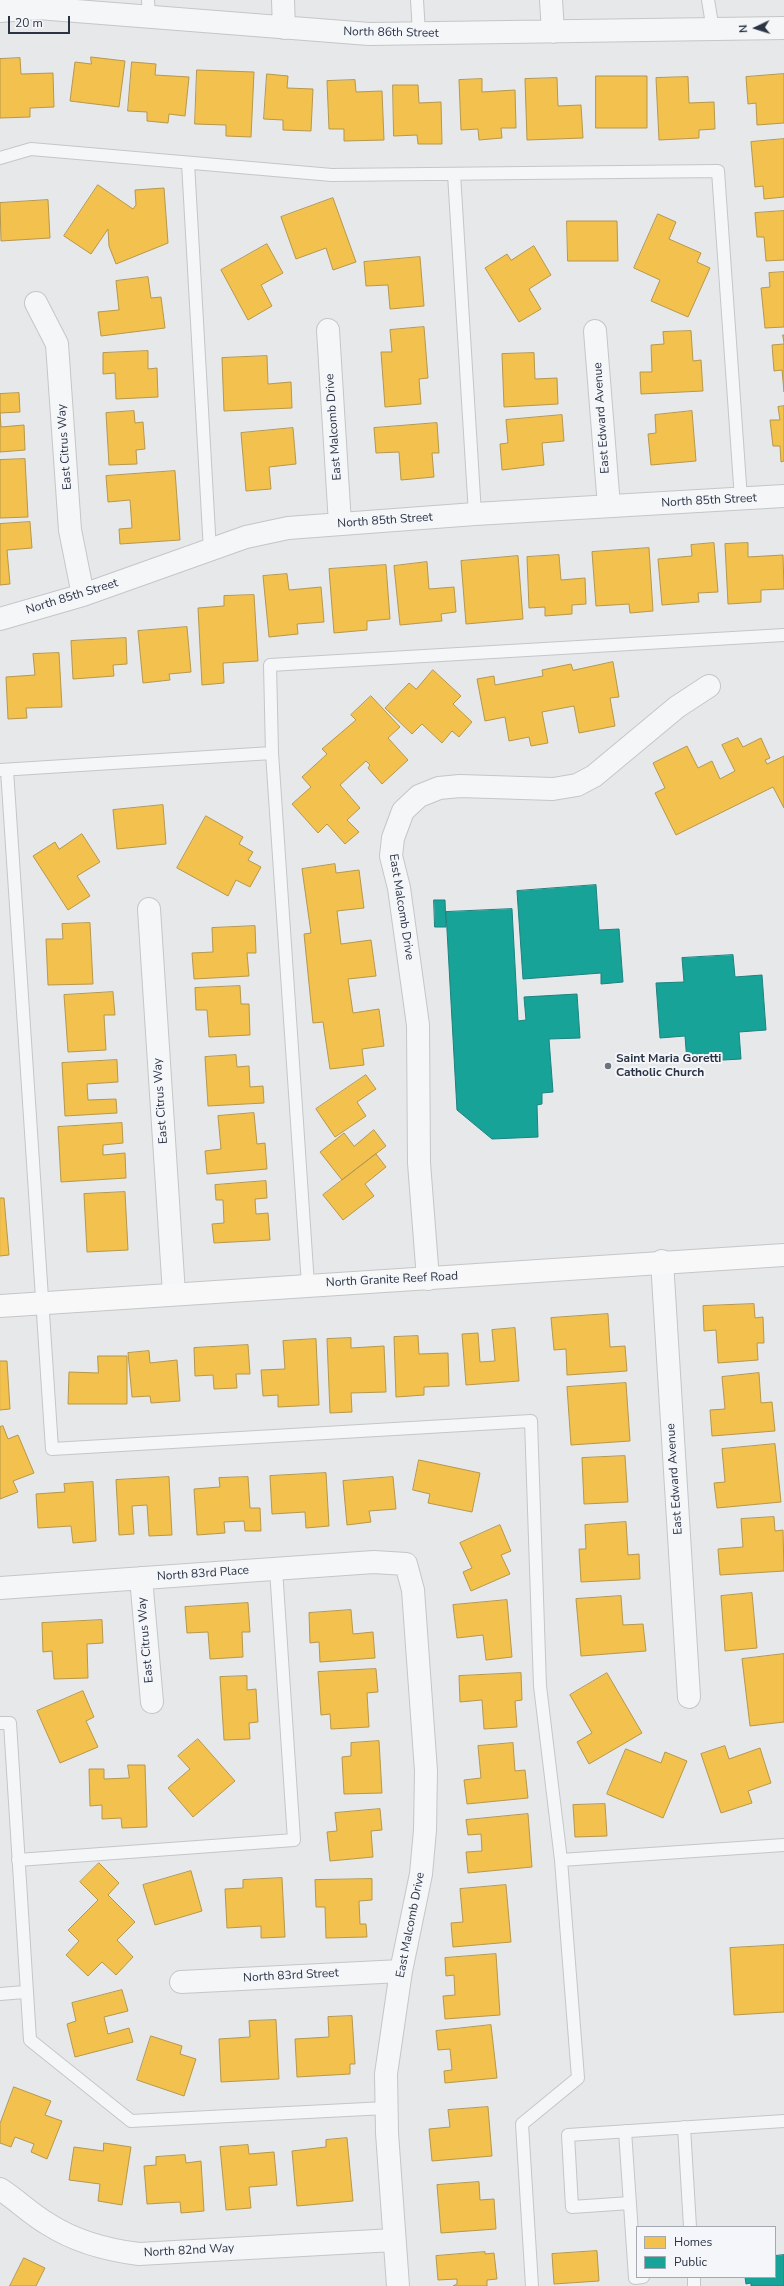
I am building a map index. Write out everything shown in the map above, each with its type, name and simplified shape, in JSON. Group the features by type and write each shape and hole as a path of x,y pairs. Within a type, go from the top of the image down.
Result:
{"street":[{"path":"283,0 284,28"},
{"path":"551,0 553,32"},
{"name":"North 86th Street","path":"11,7 99,12 149,9 284,28 369,34 784,28"},
{"name":"East Citrus Way","path":"36,303 57,344 70,530 83,595"},
{"name":"East Malcomb Drive","path":"328,330 340,524"},
{"name":"East Edward Avenue","path":"596,331 609,506"},
{"name":"North 85th Street","path":"0,618 83,595 246,537 281,530 475,514 784,496"},
{"name":"East Malcomb Drive","path":"428,1279 419,1163 418,1025 399,888 391,856 393,838 403,811 419,796 439,788 460,786 553,789 577,785 594,776 677,708 709,686"},
{"name":"East Citrus Way","path":"149,909 174,1294"},
{"name":"North Granite Reef Road","path":"0,1306 308,1285 428,1279 662,1261 784,1255"},
{"name":"East Edward Avenue","path":"662,1261 689,1697"},
{"name":"North 83rd Place","path":"0,1588 374,1562 406,1564"},
{"name":"East Malcomb Drive","path":"398,2286 386,2108 386,2074 401,1970 421,1874 425,1830 426,1771 413,1590 406,1564"},
{"name":"East Citrus Way","path":"141,1578 152,1702"},
{"name":"North 83rd Street","path":"181,1982 401,1970"},
{"name":"North 82nd Way","path":"0,2189 48,2224 78,2240 109,2251 139,2254 394,2240"}],"lane":[{"path":"417,0 419,33"},
{"path":"708,0 713,30"},
{"path":"0,158 31,149 332,175 718,171 741,499"},
{"path":"188,163 210,551"},
{"path":"454,174 475,514"},
{"path":"308,1285 272,753 270,665 784,635"},
{"path":"272,753 3,770 52,1449 531,1421 540,1686 562,1860 578,2078 522,2124 532,2286"},
{"path":"18,1860 294,1840 276,1569"},
{"path":"0,1723 10,1723 25,1992 30,2040 131,2121 386,2108"},
{"path":"562,1860 784,1845"},
{"path":"0,1994 25,1992"},
{"path":"630,2203 572,2207 568,2136 784,2121"},
{"path":"684,2127 690,2226"},
{"path":"625,2132 636,2278"}],"building: Homes":[{"path":"91,57 125,61 119,107 70,101 75,62 91,64"},
{"path":"20,58 21,74 53,73 54,107 30,108 30,117 0,118 0,59"},
{"path":"132,62 156,64 155,75 189,77 185,116 169,114 168,123 147,121 147,112 128,111"},
{"path":"197,70 254,72 251,137 226,136 226,125 195,124"},
{"path":"267,74 288,76 287,88 313,89 311,131 283,130 283,120 264,119"},
{"path":"784,74 784,123 757,125 756,103 748,104 746,77"},
{"path":"596,76 647,76 647,128 596,128"},
{"path":"688,77 689,103 714,102 715,129 699,130 699,138 659,140 656,78"},
{"path":"557,78 558,106 581,105 583,138 527,140 525,79"},
{"path":"482,79 482,92 515,90 516,128 501,128 502,138 479,140 478,129 461,130 459,80"},
{"path":"355,80 356,92 382,91 384,140 344,141 344,129 329,129 327,81"},
{"path":"393,85 418,85 419,103 441,102 442,144 418,144 417,135 394,136"},
{"path":"784,139 784,197 764,199 763,186 755,187 751,142"},
{"path":"98,185 133,209 136,205 135,190 164,188 168,243 116,264 109,246 108,229 91,254 64,236"},
{"path":"333,198 356,262 333,270 326,248 296,259 281,217"},
{"path":"48,200 50,238 1,241 0,203"},
{"path":"784,211 784,260 766,261 764,237 757,237 755,213"},
{"path":"658,214 676,222 669,239 701,253 697,262 710,268 688,317 651,301 660,280 634,268"},
{"path":"567,221 617,221 618,261 568,261"},
{"path":"267,244 283,273 261,285 272,306 248,320 221,270"},
{"path":"534,246 551,275 529,289 541,309 519,322 485,268 507,254 511,260"},
{"path":"420,257 424,306 390,309 388,285 366,286 364,262"},
{"path":"784,272 784,327 765,328 761,288 770,287 769,273"},
{"path":"148,277 151,298 161,297 165,328 101,336 98,312 119,310 116,281"},
{"path":"424,327 428,378 419,379 421,404 385,407 381,352 392,352 390,330"},
{"path":"691,331 693,361 701,360 703,391 641,394 640,372 652,372 651,345 664,344 663,332"},
{"path":"784,344 784,392 782,370 774,371 772,345"},
{"path":"148,351 148,369 157,368 158,397 116,399 115,373 103,374 103,353"},
{"path":"534,353 535,379 557,378 558,404 504,407 502,354"},
{"path":"267,356 268,384 291,382 292,408 224,411 222,358"},
{"path":"19,393 20,412 0,413 0,394"},
{"path":"784,406 784,461 781,462 780,446 773,446 770,420 780,420 778,407"},
{"path":"134,411 135,423 143,422 145,449 136,450 137,464 109,465 106,413"},
{"path":"692,411 696,461 651,465 648,434 656,433 655,415"},
{"path":"0,413 1,427 24,425 25,450 0,452"},
{"path":"562,415 564,441 542,443 544,465 502,470 500,444 508,443 506,420"},
{"path":"437,423 439,453 432,453 434,477 401,480 399,452 376,453 374,428"},
{"path":"293,428 296,464 269,467 271,489 246,491 241,433"},
{"path":"25,459 28,517 0,518 0,460"},
{"path":"175,471 180,540 120,544 119,529 132,528 130,500 108,502 106,476"},
{"path":"30,522 32,548 7,550 10,584 0,585 0,524"},
{"path":"714,543 718,592 698,593 699,602 662,605 658,559 692,556 691,545"},
{"path":"748,543 748,557 783,555 784,589 761,590 761,602 728,604 725,544"},
{"path":"649,548 653,611 630,613 629,604 596,606 592,552"},
{"path":"559,555 561,580 585,578 586,604 572,605 572,614 545,616 545,607 529,608 527,557"},
{"path":"518,556 523,619 466,624 461,561"},
{"path":"427,562 429,589 454,587 456,612 441,614 442,621 400,625 394,566"},
{"path":"386,565 390,619 367,621 367,630 334,633 329,569"},
{"path":"287,574 289,590 321,587 324,622 297,624 298,634 269,637 263,576"},
{"path":"254,595 258,661 223,663 224,683 202,685 198,608 224,606 224,596"},
{"path":"187,627 191,672 169,674 170,680 143,683 138,631"},
{"path":"126,638 127,664 113,665 114,676 73,679 71,641"},
{"path":"59,653 62,707 26,708 27,718 8,719 6,677 35,675 33,654"},
{"path":"613,662 619,697 610,698 615,726 579,733 574,706 542,712 548,743 531,746 529,737 509,741 505,717 485,721 477,679 494,676 495,685 543,676 542,670 571,664 573,670"},
{"path":"433,670 461,696 453,704 472,722 459,737 452,731 442,743 422,724 412,734 385,708 409,683 416,689"},
{"path":"371,696 400,727 388,738 408,760 382,784 368,768 370,765 366,761 340,785 360,808 347,820 359,832 345,844 327,824 318,833 292,804 311,787 302,777 327,754 322,749 356,720 351,715"},
{"path":"738,738 743,747 761,738 770,758 765,760 767,764 784,756 784,808 773,787 676,835 655,793 665,788 653,763 687,746 698,768 712,761 720,779 735,771 722,745"},
{"path":"163,805 166,844 117,849 113,810"},
{"path":"206,816 243,837 239,844 253,852 248,860 261,867 250,887 236,880 228,896 177,868"},
{"path":"82,834 100,862 77,876 90,896 68,910 33,856 55,842 59,849"},
{"path":"335,864 336,873 359,870 364,908 337,911 341,944 371,940 376,976 348,979 353,1013 379,1009 384,1046 362,1049 364,1065 330,1069 323,1022 313,1023 304,934 311,933 302,869"},
{"path":"90,923 93,984 48,985 46,939 63,939 62,924"},
{"path":"255,926 256,953 247,953 249,976 194,979 192,953 213,952 212,928"},
{"path":"240,986 241,1004 249,1004 250,1035 209,1037 207,1010 196,1010 195,988"},
{"path":"113,992 115,1015 104,1015 106,1050 68,1052 64,995"},
{"path":"236,1055 237,1067 249,1066 250,1087 263,1086 264,1103 208,1106 205,1057"},
{"path":"117,1060 118,1082 87,1084 88,1100 116,1099 117,1113 65,1116 62,1063"},
{"path":"366,1075 376,1089 357,1102 366,1116 335,1137 316,1109"},
{"path":"254,1113 257,1144 265,1143 267,1169 207,1174 205,1151 221,1149 218,1116"},
{"path":"122,1123 123,1143 103,1145 103,1155 125,1153 126,1178 61,1182 58,1127"},
{"path":"374,1130 386,1146 342,1180 320,1152 344,1133 354,1146"},
{"path":"376,1154 386,1167 365,1184 374,1196 343,1220 323,1195"},
{"path":"266,1181 267,1198 255,1199 256,1214 268,1213 270,1240 214,1243 212,1224 224,1223 223,1200 216,1200 215,1185"},
{"path":"125,1192 128,1250 87,1252 84,1194"},
{"path":"0,1198 4,1198 9,1255 0,1256"},
{"path":"754,1304 755,1318 763,1317 764,1343 757,1343 758,1360 718,1363 716,1330 704,1331 703,1306"},
{"path":"608,1314 610,1347 625,1346 627,1371 567,1375 566,1349 554,1350 551,1318"},
{"path":"515,1328 519,1381 466,1385 462,1334 478,1333 480,1362 495,1361 492,1330"},
{"path":"418,1336 419,1354 448,1353 449,1386 424,1387 424,1395 396,1397 394,1337"},
{"path":"351,1338 351,1348 384,1346 386,1392 351,1393 352,1412 330,1413 327,1339"},
{"path":"316,1339 319,1405 278,1407 278,1395 263,1396 261,1370 285,1369 283,1341"},
{"path":"248,1345 250,1374 236,1374 237,1388 214,1389 213,1375 195,1376 194,1348"},
{"path":"149,1351 150,1363 177,1360 180,1401 151,1403 150,1396 132,1397 128,1353"},
{"path":"98,1356 127,1356 127,1404 68,1404 69,1372 98,1373"},
{"path":"0,1361 7,1361 10,1409 0,1410"},
{"path":"759,1373 761,1403 772,1402 775,1431 712,1436 710,1410 725,1409 722,1377"},
{"path":"626,1383 630,1441 571,1445 567,1387"},
{"path":"3,1426 8,1439 18,1435 34,1473 13,1481 18,1492 0,1499 0,1427"},
{"path":"775,1444 781,1502 717,1508 714,1483 725,1482 722,1449"},
{"path":"625,1456 628,1502 584,1504 582,1458"},
{"path":"419,1460 480,1473 472,1512 428,1503 430,1494 413,1490"},
{"path":"326,1473 329,1526 306,1528 305,1512 272,1514 270,1476"},
{"path":"169,1477 172,1535 149,1536 147,1505 132,1506 134,1534 119,1535 116,1480"},
{"path":"248,1477 250,1508 260,1508 261,1531 245,1531 244,1521 224,1522 225,1533 197,1535 194,1489 220,1487 219,1478"},
{"path":"393,1477 396,1509 369,1511 371,1522 347,1525 343,1481"},
{"path":"93,1482 96,1541 73,1543 71,1526 38,1528 36,1494 65,1492 64,1484"},
{"path":"774,1517 775,1531 783,1530 784,1571 720,1575 718,1549 743,1547 741,1519"},
{"path":"626,1522 628,1555 639,1554 640,1579 581,1582 579,1549 586,1549 585,1525"},
{"path":"500,1525 511,1551 501,1555 510,1574 471,1591 463,1572 472,1568 460,1543"},
{"path":"752,1593 757,1648 725,1651 721,1596"},
{"path":"621,1596 623,1625 643,1624 646,1651 581,1656 576,1599"},
{"path":"507,1600 512,1657 486,1660 483,1635 457,1638 453,1605"},
{"path":"248,1603 250,1632 242,1632 243,1657 210,1659 208,1632 187,1633 185,1607"},
{"path":"351,1610 353,1634 373,1632 375,1658 320,1662 319,1642 310,1643 309,1613"},
{"path":"102,1620 103,1643 87,1644 88,1678 54,1679 52,1651 43,1652 42,1623"},
{"path":"784,1654 784,1722 750,1726 742,1659"},
{"path":"376,1669 378,1692 367,1693 369,1727 331,1729 330,1714 321,1715 318,1672"},
{"path":"521,1673 522,1700 515,1701 517,1727 484,1729 482,1700 460,1702 459,1676"},
{"path":"607,1673 642,1733 589,1764 577,1742 592,1733 570,1695"},
{"path":"247,1676 247,1690 256,1689 258,1722 249,1723 250,1739 224,1740 220,1677"},
{"path":"83,1691 94,1717 86,1721 98,1747 60,1763 37,1711"},
{"path":"198,1739 235,1781 193,1817 168,1788 190,1769 178,1756"},
{"path":"379,1741 382,1793 344,1794 342,1757 351,1756 351,1743"},
{"path":"513,1743 515,1771 525,1770 528,1798 467,1804 464,1780 481,1778 478,1746"},
{"path":"725,1746 729,1759 760,1748 771,1783 748,1791 752,1803 721,1813 701,1754"},
{"path":"626,1749 661,1763 665,1752 687,1761 663,1818 607,1794"},
{"path":"128,1765 145,1765 147,1827 122,1828 121,1818 102,1819 102,1805 90,1806 89,1769 104,1769 104,1779 129,1778"},
{"path":"605,1804 607,1836 575,1837 573,1805"},
{"path":"380,1809 382,1830 371,1831 373,1857 330,1861 327,1832 337,1831 335,1813"},
{"path":"528,1814 532,1867 468,1873 466,1852 482,1851 481,1834 468,1835 466,1820"},
{"path":"99,1863 119,1883 108,1895 135,1922 117,1940 133,1957 116,1975 102,1962 88,1976 66,1955 79,1941 68,1930 98,1900 80,1882"},
{"path":"191,1871 202,1911 155,1925 143,1885"},
{"path":"282,1878 285,1937 261,1938 261,1926 227,1928 225,1889 243,1888 243,1880"},
{"path":"372,1879 372,1900 359,1901 360,1924 366,1924 367,1937 326,1938 325,1907 316,1907 315,1880"},
{"path":"506,1885 511,1942 453,1947 451,1923 463,1922 460,1889"},
{"path":"784,1945 784,2012 734,2015 730,1948"},
{"path":"496,1954 500,2015 445,2019 443,1996 455,1995 454,1975 446,1976 445,1958"},
{"path":"122,1990 128,2011 104,2017 108,2034 129,2028 133,2042 75,2057 67,2024 76,2021 72,2003"},
{"path":"352,2016 355,2064 350,2064 350,2074 297,2077 295,2039 329,2037 328,2017"},
{"path":"276,2020 279,2079 221,2082 219,2039 250,2037 249,2021"},
{"path":"491,2025 497,2078 445,2083 444,2071 452,2070 450,2049 438,2050 436,2031"},
{"path":"151,2036 182,2046 180,2054 196,2059 184,2096 137,2080"},
{"path":"14,2087 51,2101 45,2115 62,2121 47,2159 31,2152 34,2144 15,2137 11,2147 0,2143 0,2124"},
{"path":"488,2107 492,2156 432,2161 429,2129 450,2127 448,2110"},
{"path":"347,2138 353,2201 297,2206 292,2151 326,2147 326,2140"},
{"path":"104,2143 131,2147 122,2205 98,2201 100,2184 69,2180 74,2147 103,2151"},
{"path":"248,2145 249,2154 274,2152 277,2185 249,2187 251,2208 226,2210 220,2147"},
{"path":"185,2155 186,2163 201,2161 204,2211 181,2213 180,2202 147,2204 144,2166 156,2165 156,2157"},
{"path":"479,2182 480,2200 494,2199 496,2229 441,2233 437,2185"},
{"path":"597,2251 599,2281 554,2284 552,2254"},
{"path":"485,2252 485,2254 494,2253 497,2279 487,2280 487,2286 453,2286 457,2284 457,2279 438,2280 436,2256"},
{"path":"24,2258 45,2268 36,2286 10,2286"}],"building: Public":[{"path":"596,885 599,930 619,929 623,982 601,984 601,973 523,979 517,891"},
{"path":"434,900 445,900 446,927 435,927"},
{"path":"512,909 518,1021 526,1020 524,997 577,994 580,1038 549,1039 553,1092 542,1093 542,1104 537,1105 538,1137 492,1139 457,1110 446,912"},
{"path":"733,955 735,977 762,975 766,1030 739,1032 741,1059 687,1062 685,1036 660,1038 656,983 684,982 682,958"},
{"path":"784,2255 784,2286 751,2286 751,2283 746,2284 745,2278 776,2278 776,2256"}],"place":[{"name":"Saint Maria Goretti Catholic Church","path":"608,1066"}]}
